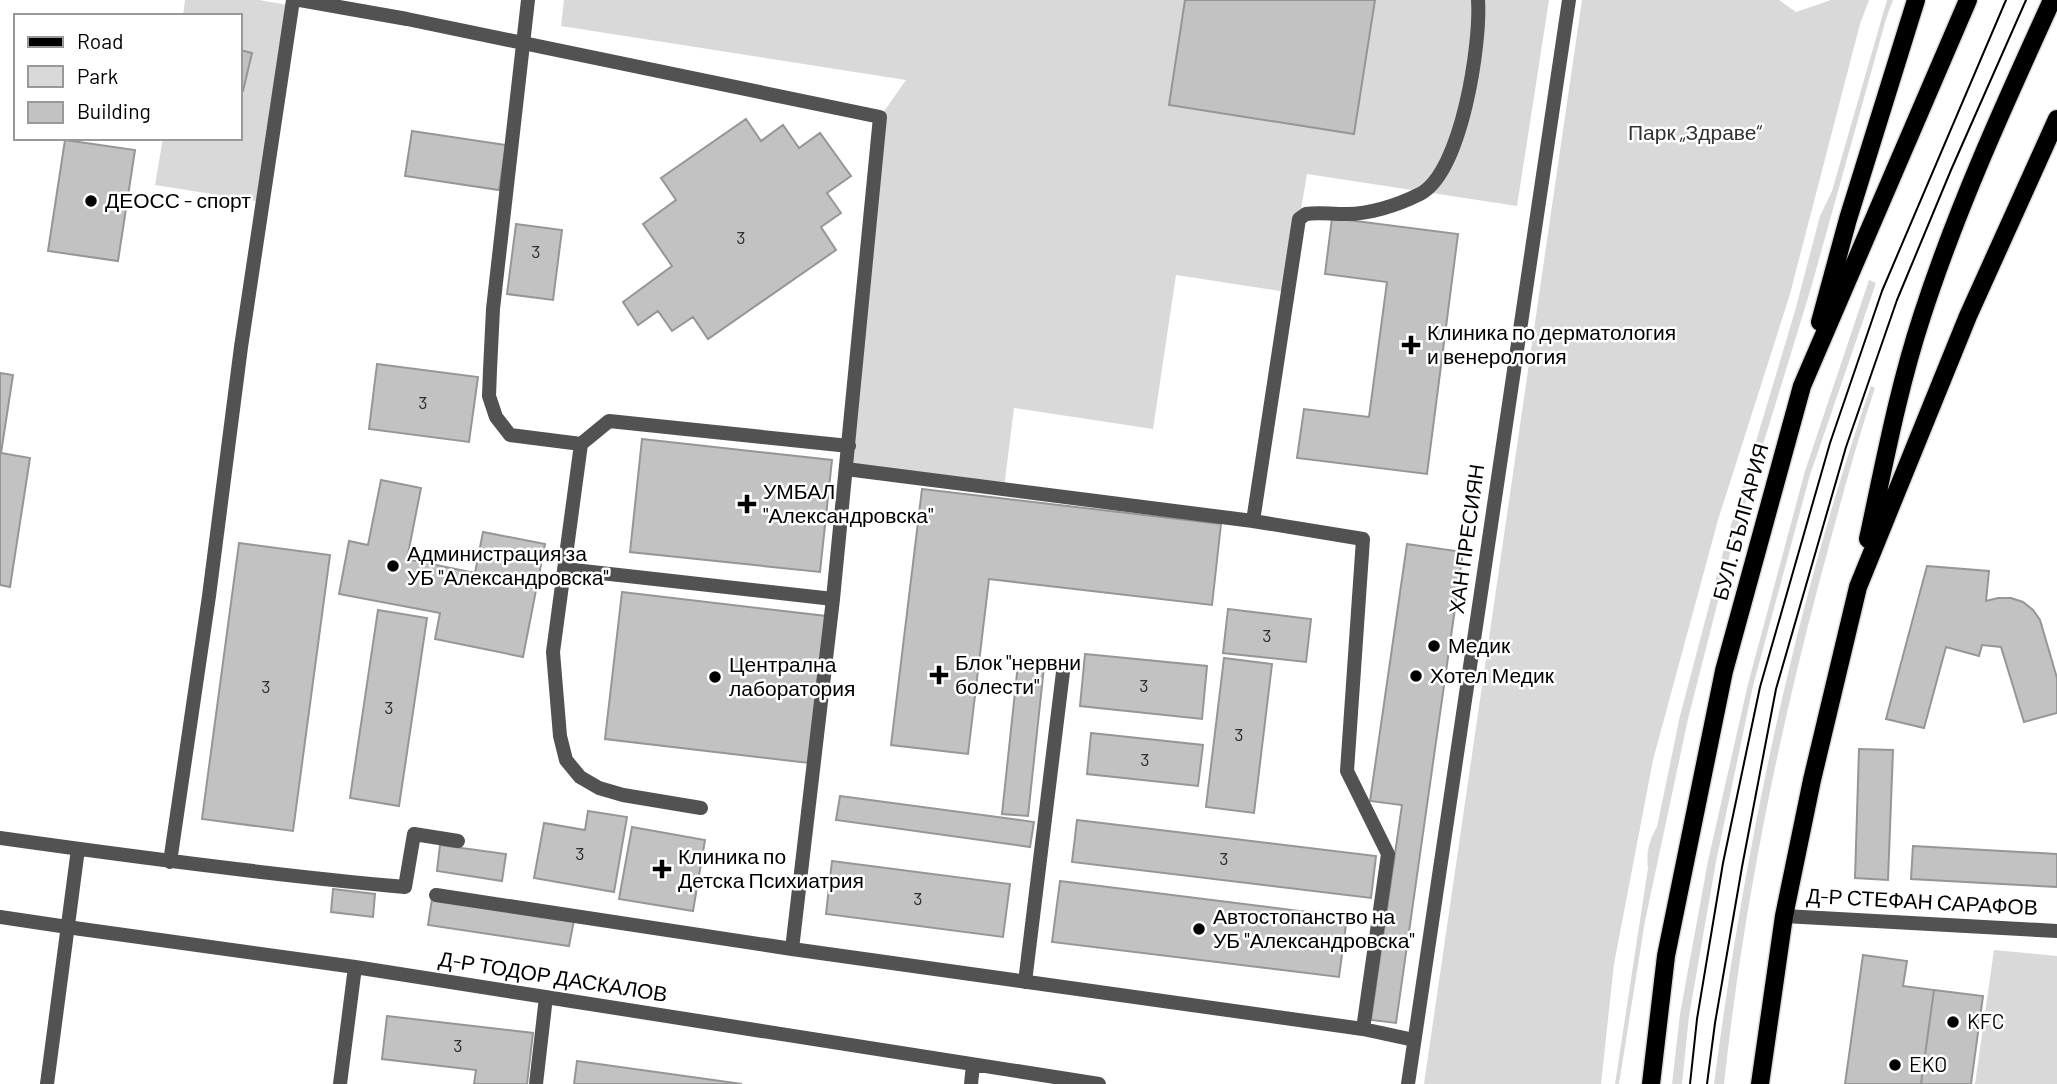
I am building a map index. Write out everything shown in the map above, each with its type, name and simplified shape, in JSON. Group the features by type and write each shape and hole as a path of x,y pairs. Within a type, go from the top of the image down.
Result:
{"main road":[{"path":"1802,386 1848,219 1916,0"},
{"name":"БУЛ. БЪЛГАРИЯ","path":"1651,1084 1666,956 1724,671 1802,386 1968,0"},
{"path":"1760,1084 1784,916 1900,390 1922,316 1974,177 2052,0"},
{"path":"1858,587 1968,316 2057,118"}],"street":[{"path":"170,862 209,596 241,347 293,0"},
{"path":"300,0 880,117 833,599 792,949"},
{"path":"528,0 494,309 489,396 496,416 510,435 581,444"},
{"path":"1253,521 1299,219 1306,214 1346,215 1378,209 1423,192 1440,174 1452,149 1466,104 1475,58 1478,0"},
{"name":"ХАН ПРЕСИЯН","path":"1408,1084 1569,0"},
{"path":"701,808 623,795 599,788 580,777 566,760 561,736 554,652 581,444 609,421 849,446"},
{"path":"846,469 1253,521 1363,539 1347,771 1388,855 1363,1029"},
{"path":"565,569 833,599"},
{"path":"1025,982 1062,672"},
{"path":"0,838 285,876 405,887 414,834 458,841"},
{"path":"47,1084 74,928 78,849"},
{"path":"436,895 792,949 1363,1029 1414,1040"},
{"name":"Д-Р СТЕФАН САРАФОВ","path":"1784,916 2057,931"},
{"name":"Д-Р ТОДОР ДАСКАЛОВ","path":"0,917 355,967 1099,1084"},
{"path":"340,1084 355,967"},
{"path":"536,1084 546,997"},
{"path":"971,1084 973,1065"}],"green space":[{"path":"185,0 259,0 288,5 256,201 155,185 163,140 242,140 242,14 183,14"},
{"path":"564,0 1549,0 1517,206 1307,174 1287,292 1176,275 1153,429 1014,408 1004,488 846,469 880,117 906,80 561,26"},
{"name":"Парк „Здраве“","path":"1582,0 1779,0 1796,12 1831,0 1869,0 1860,24 1790,294 1718,520 1653,760 1614,964 1601,1084 1424,1084"},
{"path":"1887,0 1893,0 1811,288 1732,546 1688,719 1645,921 1619,1084 1615,1084 1648,868 1648,852 1657,827 1680,716 1725,545 1795,311 1820,216 1832,191"},
{"path":"1869,280 1876,283 1810,475 1753,686 1716,862 1689,1016 1682,1084 1672,1084 1680,1014 1708,861 1748,684 1805,471"},
{"path":"1871,386 1875,388 1859,437 1802,648 1774,772 1750,896 1724,1084 1714,1084 1741,907 1775,731 1818,557"},
{"path":"1994,950 2057,956 2057,1084 1975,1084"}],"building":[{"path":"1185,0 1375,0 1354,134 1169,105"},
{"path":"242,50 252,53 242,91"},
{"path":"746,119 761,141 783,125 799,148 820,133 851,176 827,193 841,213 821,227 836,250 708,339 693,317 672,331 658,311 638,325 623,302 672,266 643,224 676,200 661,178"},
{"path":"412,131 506,145 499,190 405,176"},
{"name":"ДЕОСС - спорт","path":"65,140 135,150 118,261 48,251"},
{"name":"Клиника по дерматология и венерология","path":"1332,218 1458,234 1427,474 1297,458 1304,409 1369,417 1387,282 1325,274"},
{"path":"516,224 562,230 553,300 507,294"},
{"path":"377,364 478,377 469,442 369,429"},
{"path":"0,373 13,375 1,453 30,458 10,587 0,585"},
{"path":"642,439 832,460 820,572 630,552"},
{"name":"Администрация за УБ \"Александровска\"","path":"381,480 421,488 407,559 475,573 483,532 545,544 523,657 435,639 440,613 339,594 349,541 368,545"},
{"name":"Блок \"нервни болести\"","path":"922,489 1221,524 1212,605 989,579 968,754 891,745"},
{"path":"239,543 330,555 293,831 202,819"},
{"name":"Хотел Медик","path":"1407,544 1463,552 1396,1023 1371,1020 1402,805 1370,801"},
{"path":"1927,566 1989,571 1986,601 2011,598 2023,602 2033,610 2040,620 2057,678 2057,713 2024,722 2001,647 1982,645 1979,656 1946,647 1924,728 1886,719"},
{"name":"Централна лаборатория","path":"622,592 826,616 809,763 605,739"},
{"path":"1228,609 1311,619 1306,662 1223,653"},
{"path":"378,610 427,618 399,806 350,798"},
{"path":"1085,654 1207,666 1202,719 1080,706"},
{"path":"1224,658 1272,664 1254,813 1206,807"},
{"path":"1018,664 1044,667 1028,816 1002,814"},
{"path":"1091,733 1203,745 1198,786 1087,774"},
{"path":"1859,749 1893,750 1888,880 1855,878"},
{"path":"840,796 1034,822 1030,847 836,820"},
{"path":"588,811 627,817 614,892 534,878 544,823 585,830"},
{"path":"1077,820 1376,856 1371,898 1072,862"},
{"name":"Клиника по Детска Психиатрия","path":"632,827 705,840 693,911 619,899"},
{"path":"440,845 506,854 502,881 437,871"},
{"path":"1913,846 2057,854 2057,887 1911,879"},
{"path":"832,861 1010,884 1003,937 826,914"},
{"name":"Автостопанство на УБ \"Александровска\"","path":"1060,881 1347,917 1339,977 1052,942"},
{"path":"333,889 375,894 373,917 331,912"},
{"path":"432,899 574,920 569,946 428,925"},
{"path":"1863,955 1907,961 1903,986 1934,990 1921,1084 1845,1084"},
{"path":"1934,990 1983,996 1971,1084 1921,1084"},
{"path":"387,1016 533,1033 527,1084 474,1084 476,1070 382,1059"},
{"path":"577,1061 742,1084 574,1084"}],"tram line":[{"path":"1690,1084 1697,1019 1723,863 1760,687 1830,443 1882,291 2006,0"},
{"path":"1707,1084 1742,867 1776,689 1846,447 1897,300 2026,0"}],"place":[{"name":"ДЕОСС - спорт","path":"91,201"},
{"name":"Клиника по дерматология и венерология","path":"1411,345"},
{"name":"УМБАЛ \"Александровска\"","path":"747,504"},
{"name":"Администрация за УБ \"Александровска\"","path":"393,566"},
{"name":"Медик","path":"1434,646"},
{"name":"Блок \"нервни болести\"","path":"939,675"},
{"name":"Хотел Медик","path":"1416,676"},
{"name":"Централна лаборатория","path":"715,677"},
{"name":"Клиника по Детска Психиатрия","path":"662,869"},
{"name":"Автостопанство на УБ \"Александровска\"","path":"1199,929"},
{"name":"KFC","path":"1953,1022"},
{"name":"EKO","path":"1895,1065"}]}
